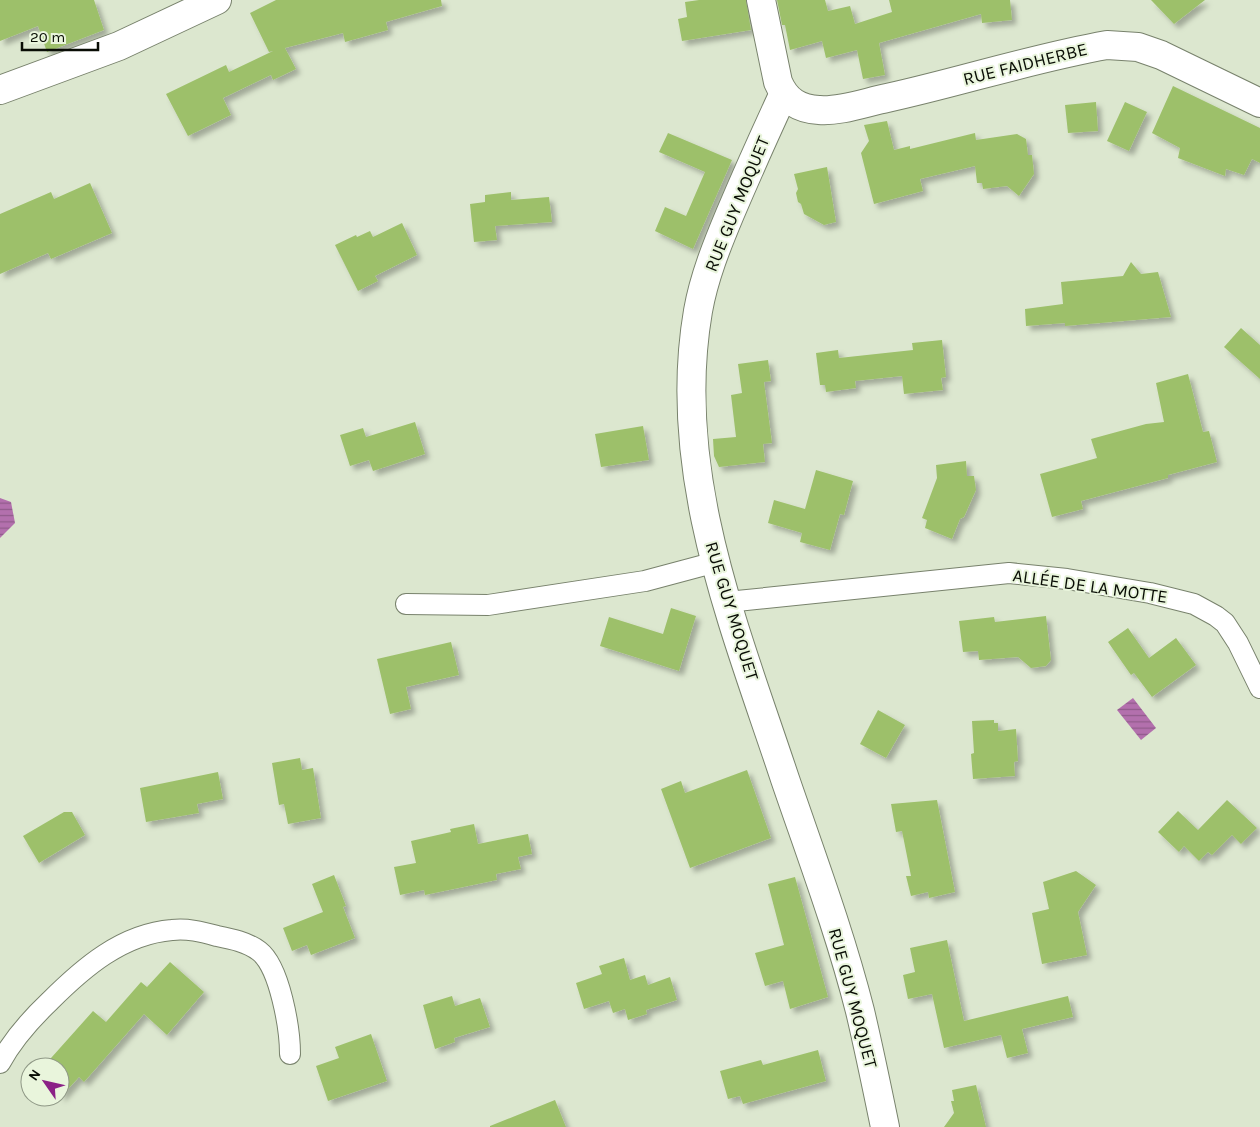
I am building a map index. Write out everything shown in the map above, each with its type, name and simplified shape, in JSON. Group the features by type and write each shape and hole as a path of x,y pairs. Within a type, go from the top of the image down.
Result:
{"street":[{"path":"0,90 119,46 217,0"},
{"path":"761,0 778,82 783,95"},
{"name":"RUE FAIDHERBE","path":"783,95 803,107 820,111 908,93 1093,47 1120,44 1138,47 1161,55 1260,103"},
{"name":"RUE GUY MOQUET","path":"783,95 716,247 708,274 696,325 690,388 695,462 701,499 727,602 841,945 860,1010 885,1127"},
{"path":"406,604 488,605 645,581 716,562"},
{"name":"ALLÉE DE LA MOTTE","path":"727,602 1009,573 1039,575 1141,591 1182,600 1204,608 1216,616 1232,631 1260,688"},
{"path":"0,1063 23,1028 66,985 94,961 110,951 142,937 173,929 190,930 240,941 260,952 267,959 278,986 288,1029 290,1054"}],"shaded area":[{"path":"0,498 11,502 15,523 0,538"},
{"path":"1133,698 1156,728 1141,740 1117,710"}],"building":[{"path":"0,0 94,0 104,30 47,52 38,26 0,41"},
{"path":"276,0 441,0 442,6 386,22 388,30 345,42 343,33 285,48 296,69 273,80 271,75 223,98 231,115 188,136 166,94 226,65 229,72 273,51 269,52 250,13"},
{"path":"699,0 746,0 751,30 682,41 678,19 687,17 685,2"},
{"path":"777,0 825,0 828,11 850,6 855,24 892,12 889,0 1010,0 1012,20 982,23 981,14 879,43 885,75 863,79 857,50 826,58 822,41 790,50"},
{"path":"1151,0 1205,0 1174,24"},
{"path":"1173,86 1260,128 1260,163 1252,159 1244,175 1226,169 1225,176 1178,158 1180,148 1152,133"},
{"path":"1096,102 1098,131 1068,133 1065,105"},
{"path":"1125,102 1147,112 1129,151 1107,141"},
{"path":"887,121 894,150 910,146 910,149 975,133 976,140 1017,134 1026,139 1028,155 1032,155 1034,174 1019,196 1007,186 983,189 982,183 977,183 975,166 920,179 923,191 874,204 861,153 869,141 864,125"},
{"path":"668,133 732,160 693,249 655,231 665,207 686,216 705,172 659,152"},
{"path":"827,167 836,222 824,225 804,214 801,204 798,202 796,193 798,189 794,174"},
{"path":"90,183 112,233 51,259 48,253 0,274 0,214 51,192 54,199"},
{"path":"511,192 511,200 549,197 552,222 495,226 497,240 474,242 470,204 485,202 485,195"},
{"path":"402,223 417,255 375,276 378,281 358,291 335,245 370,231 373,237"},
{"path":"1131,262 1141,274 1158,272 1171,317 1065,326 1065,323 1026,326 1025,309 1063,304 1061,282 1123,276"},
{"path":"1241,328 1260,345 1260,379 1224,347"},
{"path":"942,340 946,377 941,378 943,390 904,394 902,376 855,381 856,388 826,392 825,385 820,385 816,353 838,350 839,358 913,350 912,343"},
{"path":"768,360 771,381 764,382 772,443 763,444 765,462 719,467 714,456 713,439 736,437 731,395 742,393 738,364"},
{"path":"1188,374 1203,432 1209,431 1217,462 1168,475 1168,478 1081,501 1083,509 1052,517 1040,474 1097,458 1091,439 1146,424 1164,422 1156,383"},
{"path":"415,422 425,454 373,471 369,460 350,466 340,435 363,428 366,437"},
{"path":"643,426 649,460 601,467 595,434"},
{"path":"966,461 967,476 974,476 976,490 964,517 960,519 952,539 925,528 927,520 922,518 937,478 936,465"},
{"path":"816,470 853,481 844,515 840,514 830,550 800,542 802,533 768,523 774,500 805,509"},
{"path":"671,608 696,616 679,671 600,646 609,617 663,634"},
{"path":"1046,616 1051,660 1046,666 1031,668 1018,657 979,660 978,651 963,652 959,621 994,617 995,622"},
{"path":"1128,628 1149,658 1176,638 1196,665 1152,697 1134,673 1131,675 1108,642"},
{"path":"451,642 459,675 406,687 411,709 390,714 377,659"},
{"path":"878,710 905,725 886,758 860,744"},
{"path":"994,720 994,723 998,723 998,731 1016,729 1018,761 1014,762 1015,776 973,779 971,754 974,753 972,721"},
{"path":"300,758 302,770 313,768 321,818 288,824 284,804 279,805 272,763"},
{"path":"747,770 771,838 690,868 661,789 681,781 685,793"},
{"path":"218,772 223,799 197,804 199,813 146,822 140,788"},
{"path":"937,800 955,892 929,898 928,892 911,896 906,876 911,876 902,831 896,832 891,804"},
{"path":"1227,800 1257,828 1241,844 1232,835 1212,855 1208,852 1199,861 1184,846 1179,852 1158,832 1178,811 1198,830"},
{"path":"64,812 72,812 85,835 39,863 23,836"},
{"path":"474,824 478,844 528,834 532,854 518,857 521,869 496,874 497,880 425,895 424,890 400,895 394,867 416,863 411,841 451,832 450,829"},
{"path":"1076,871 1096,885 1078,912 1087,955 1042,964 1032,913 1049,909 1043,882"},
{"path":"334,875 346,906 343,907 355,938 311,955 307,945 292,951 283,928 323,912 312,884"},
{"path":"795,877 828,997 790,1009 783,981 765,986 755,953 784,945 768,884"},
{"path":"947,940 964,1021 1068,996 1073,1017 1022,1029 1028,1053 1007,1058 1001,1035 944,1048 932,994 908,999 903,975 915,972 910,948"},
{"path":"624,958 630,980 645,975 648,985 670,977 677,1000 646,1010 647,1014 628,1020 625,1009 613,1013 609,1001 584,1009 576,983 602,974 599,966"},
{"path":"170,962 204,992 167,1035 144,1014 84,1082 79,1077 70,1087 70,1057 52,1057 93,1011 106,1022 141,982 147,987"},
{"path":"452,996 455,1006 480,998 490,1027 454,1038 455,1042 435,1049 423,1005"},
{"path":"371,1034 387,1081 328,1101 316,1066 339,1058 335,1047"},
{"path":"818,1050 826,1081 743,1104 740,1096 728,1099 720,1071 761,1060 763,1065"},
{"path":"976,1085 986,1127 944,1127 954,1113 951,1101 954,1101 952,1090"},
{"path":"555,1100 566,1127 490,1127 490,1126"}]}
